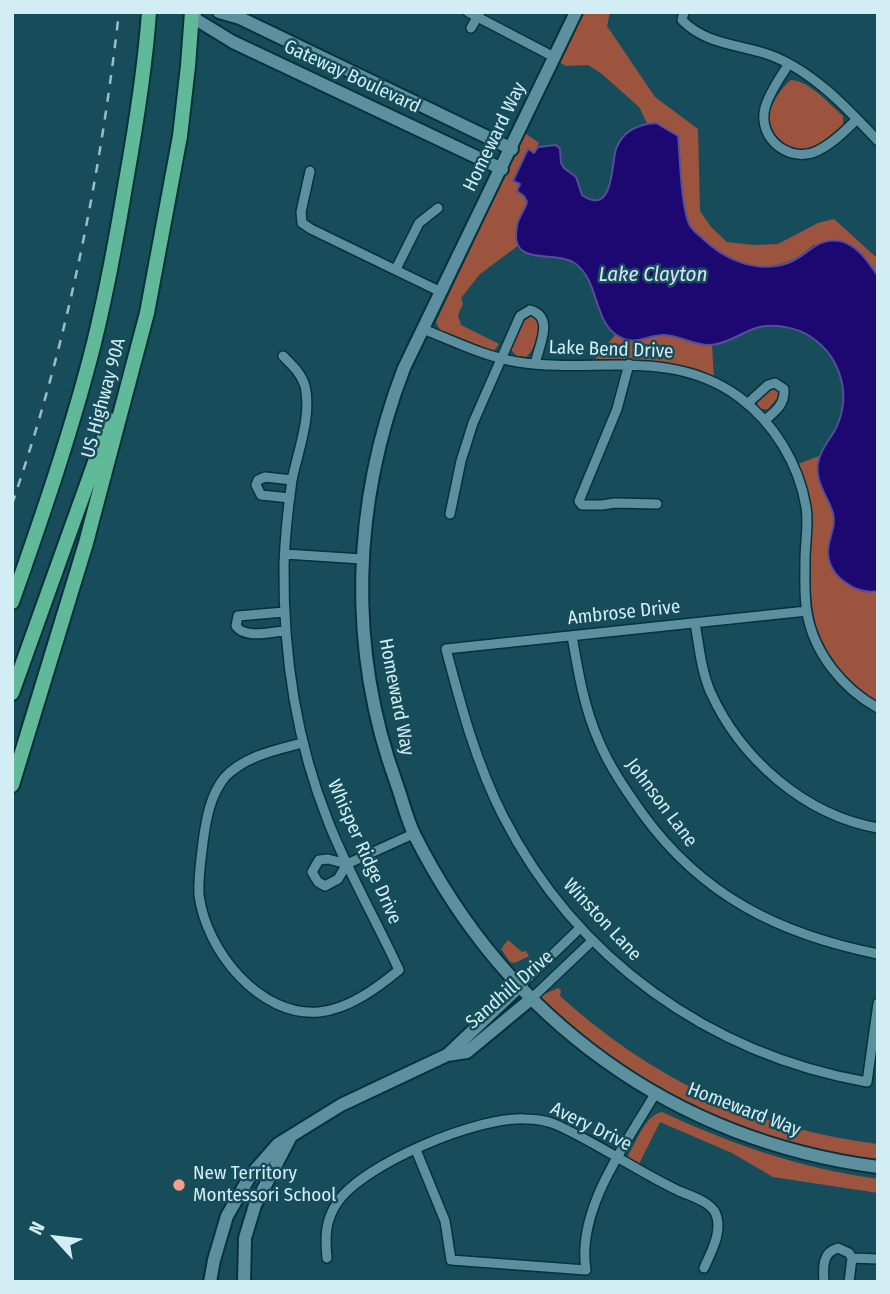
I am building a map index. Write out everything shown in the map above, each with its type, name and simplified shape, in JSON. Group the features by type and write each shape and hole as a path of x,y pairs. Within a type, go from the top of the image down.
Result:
{"main road":[{"name":"US Highway 90A","path":"12,602 94,343 135,131 145,67 149,12"},
{"name":"US Highway 90A","path":"12,785 86,543 155,273 173,173 188,66 192,12"},
{"path":"12,694 102,440 133,364"}],"street":[{"name":"Gateway Boulevard","path":"192,12 197,20 233,41 502,169"},
{"name":"Gateway Boulevard","path":"219,12 240,18 512,149"},
{"name":"Homeward Way","path":"576,12 404,369 385,423 369,491 362,559 362,626 373,701 389,766 413,834 464,919 519,987 588,1049 655,1094 721,1126 759,1141 828,1159 878,1167"},
{"path":"471,28 475,14 554,57"},
{"path":"683,16 693,31 739,48 768,54 819,84 878,141"},
{"path":"788,65 770,96 764,118 766,130 780,148 799,155 810,154 821,150 857,120"},
{"path":"310,171 301,212 302,223 441,292"},
{"path":"396,269 419,223 438,208"},
{"name":"Lake Bend Drive","path":"502,359 520,316 530,310 544,318 534,364"},
{"name":"Lake Bend Drive","path":"423,329 502,359 560,366 629,364 677,369 721,385 747,404 775,432 794,468 807,510 807,611 812,633 828,663 848,687 878,708"},
{"name":"Whisper Ridge Drive","path":"283,356 301,375 306,395 306,416 292,480 285,554 284,612 290,681 302,743 328,822 399,970 372,990 343,1005 318,1012 301,1011 275,1002 243,981 217,948 204,918 200,896 205,824 220,785 226,776 243,764 273,751 302,743"},
{"path":"450,514 461,461 473,423 502,359"},
{"path":"629,364 617,409 579,501 582,505 589,506 615,503 657,504"},
{"path":"747,404 768,385 780,385 784,389 784,400 765,420"},
{"path":"290,498 261,495 256,490 256,485 258,480 265,477 292,480"},
{"path":"285,554 362,559"},
{"name":"Ambrose Drive","path":"446,649 807,611"},
{"path":"284,612 238,616 236,626 244,633 285,631"},
{"path":"695,623 701,666 710,691 725,718 750,752 796,794 824,811 878,828"},
{"name":"Johnson Lane","path":"572,636 586,705 597,738 646,819 682,861 728,898 757,915 798,933 843,947 878,954"},
{"name":"Winston Lane","path":"446,649 473,744 501,814 523,853 562,909 633,978 665,1001 735,1042 805,1069 867,1082 878,1003"},
{"path":"347,864 413,834"},
{"name":"Sandhill Drive","path":"447,1055 580,928"},
{"name":"Sandhill Drive","path":"210,1282 227,1216 250,1176 278,1144 341,1105 447,1055 467,1052 531,999 592,941"},
{"path":"416,1150 444,1221 451,1260 586,1270 583,1255 591,1212 599,1192 655,1094"},
{"name":"Avery Drive","path":"327,1258 325,1231 336,1204 345,1192 372,1170 487,1122 523,1118 557,1125 714,1210 717,1220 716,1241 704,1268"},
{"path":"244,1282 245,1238 259,1196 291,1136"},
{"path":"221,1233 245,1238"},
{"path":"824,1282 825,1258 829,1251 838,1248 849,1253 852,1258 849,1282"},
{"path":"852,1258 878,1259"}],"shaded area":[{"path":"584,12 610,12 607,26 655,97 698,129 700,211 711,227 727,242 778,244 818,223 834,219 878,259 878,276 857,249 813,245 788,262 760,266 733,260 700,237 687,220 681,188 656,123 647,123 639,107 588,65 566,66 559,62"},
{"path":"791,80 805,84 843,116 843,127 812,151 786,150 768,126 770,111 777,96"},
{"path":"525,133 539,143 534,153 528,150 513,181 520,184 526,204 516,233 519,245 480,274 461,298 463,304 458,315 461,325 499,344 493,352 440,330 436,322"},
{"path":"533,314 539,323 535,344 526,357 517,356 511,350 515,334 524,319"},
{"path":"616,334 635,340 666,335 712,345 714,378 656,362 595,359"},
{"path":"775,388 780,395 768,409 759,409 756,399 766,389"},
{"path":"838,449 878,468 878,704 846,678 826,652 815,624 807,499 798,464"},
{"path":"508,940 522,952 526,951 529,956 515,963 510,962 501,949"},
{"path":"558,988 561,990 560,996 595,1026 631,1052 707,1096 789,1126 878,1144 878,1162 808,1149 773,1139 703,1113 671,1097 610,1059 540,1001 540,996"},
{"path":"662,1112 767,1154 821,1169 878,1179 878,1193 773,1177 732,1153 660,1122 637,1168 630,1164 628,1156 647,1122"}],"water":[{"name":"Lake Clayton","path":"656,123 678,136 683,195 690,226 719,252 752,265 776,266 795,260 818,244 840,241 857,250 878,276 878,591 861,590 846,583 834,570 828,554 834,518 820,483 818,463 840,417 843,392 837,367 822,346 799,331 777,326 756,328 711,345 665,335 624,339 606,324 589,280 573,262 526,253 519,248 516,239 517,226 527,202 517,191 520,184 513,181 528,149 534,153 538,147 556,145 560,149 561,163 576,177 582,195 592,200 600,199 609,186 619,142 627,133 638,127"}],"railway":[{"path":"12,504 49,384 79,261 102,137 119,12"}],"place":[{"name":"New Territory Montessori School","path":"179,1185"}]}
